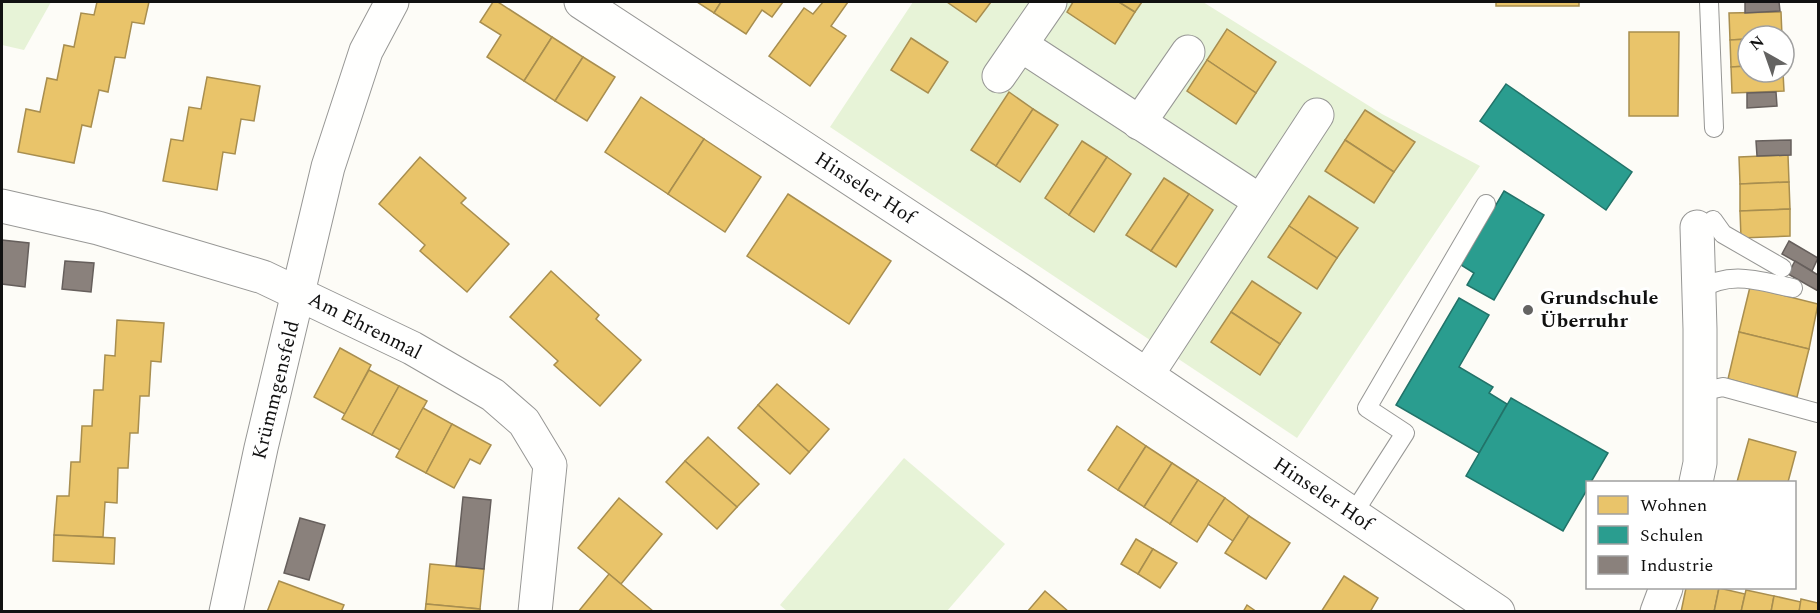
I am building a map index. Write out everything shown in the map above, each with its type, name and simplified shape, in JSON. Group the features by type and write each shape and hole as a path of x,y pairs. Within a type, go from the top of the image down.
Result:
{"street":[{"name":"Krümmgensfeld","path":"226,612 261,448 328,167 366,51 392,2"},
{"name":"Hinseler Hof","path":"581,2 1010,282 1498,612"},
{"path":"999,76 1050,2"},
{"path":"1021,45 1260,201"},
{"path":"1139,123 1188,52"},
{"path":"1147,375 1317,115"},
{"name":"Am Ehrenmal","path":"2,207 98,228 263,277 422,354 493,395 524,422 550,465 535,612"},
{"path":"1696,481 1700,463 1699,290 1705,223"},
{"path":"1657,612 1666,589"}],"lane":[{"path":"1709,2 1714,128"},
{"path":"1353,514 1405,433 1367,408 1486,204"},
{"path":"1705,223 1782,268"},
{"path":"1699,290 1714,281 1741,278 1793,288"},
{"path":"1700,392 1723,387 1818,413"}],"green space":[{"path":"2,2 51,2 24,50 2,45"},
{"path":"913,2 1203,2 1382,114 1480,166 1297,438 830,127"},
{"path":"904,458 1005,544 947,611 787,611 780,605"}],"building: Wohnen":[{"path":"97,2 149,2 144,24 132,22 125,58 115,57 108,92 99,90 91,127 82,125 74,163 18,152 26,109 40,112 47,78 57,80 64,45 74,47 81,13 94,15"},
{"path":"493,2 498,2 552,37 524,81 487,57 501,35 480,22"},
{"path":"697,2 721,2 714,13"},
{"path":"721,2 783,2 772,17 762,10 746,34 714,13"},
{"path":"823,2 848,2 831,26 846,36 810,86 769,56 804,8 813,14"},
{"path":"947,2 991,2 976,22"},
{"path":"1073,2 1119,2 1135,12 1115,44 1067,12"},
{"path":"1119,2 1142,2 1135,12"},
{"path":"1496,2 1579,2 1579,6 1496,6"},
{"path":"1781,12 1782,24 1736,24 1736,40 1730,40 1729,13"},
{"path":"1227,29 1276,62 1256,93 1207,60"},
{"path":"1629,32 1679,32 1678,116 1629,116"},
{"path":"552,37 583,57 555,101 524,81"},
{"path":"911,38 948,62 928,93 891,70"},
{"path":"1730,40 1736,40 1736,67 1731,67"},
{"path":"583,57 615,77 587,121 555,101"},
{"path":"1207,60 1256,93 1236,124 1187,91"},
{"path":"1731,67 1736,67 1736,84 1784,84 1784,91 1732,93"},
{"path":"207,77 260,86 254,121 241,119 235,154 223,152 217,190 163,181 171,139 183,141 189,107 201,109"},
{"path":"1009,92 1033,109 996,166 971,150"},
{"path":"641,97 704,139 668,194 605,152"},
{"path":"1033,109 1058,125 1020,182 996,166"},
{"path":"1365,110 1415,142 1394,172 1345,140"},
{"path":"704,139 761,177 725,232 668,194"},
{"path":"1345,140 1394,172 1374,203 1325,171"},
{"path":"1082,141 1107,157 1069,215 1045,198"},
{"path":"1788,155 1789,182 1740,184 1739,157"},
{"path":"420,157 466,198 461,203 509,244 467,292 420,251 425,245 379,204"},
{"path":"1107,157 1131,174 1094,232 1069,215"},
{"path":"1164,178 1189,194 1151,251 1126,235"},
{"path":"1789,182 1790,209 1740,211 1740,184"},
{"path":"788,194 891,261 849,324 747,256"},
{"path":"1189,194 1213,210 1176,267 1151,251"},
{"path":"1309,196 1358,228 1337,258 1289,226"},
{"path":"1790,209 1790,236 1741,238 1740,211"},
{"path":"1289,226 1337,258 1317,289 1268,257"},
{"path":"551,271 599,315 596,319 641,360 600,406 554,365 558,361 510,317"},
{"path":"1252,281 1301,313 1280,344 1231,312"},
{"path":"1750,287 1818,304 1809,349 1739,332"},
{"path":"1231,312 1280,344 1260,375 1211,342"},
{"path":"117,320 164,323 161,362 151,361 149,396 140,396 138,433 130,433 128,468 118,468 117,503 105,502 103,537 54,535 57,496 69,496 71,462 80,462 82,426 92,426 94,390 103,390 105,355 115,356"},
{"path":"1739,332 1809,349 1797,397 1728,379"},
{"path":"340,348 371,365 345,414 314,397"},
{"path":"369,370 399,386 372,435 342,419"},
{"path":"777,384 829,429 809,452 758,405"},
{"path":"399,386 427,401 400,450 372,435"},
{"path":"758,405 809,452 790,474 738,428"},
{"path":"423,408 452,424 426,473 396,457"},
{"path":"452,424 491,445 480,464 470,459 454,488 426,473"},
{"path":"1117,426 1146,446 1118,490 1088,470"},
{"path":"708,437 759,484 737,507 685,461"},
{"path":"1749,439 1796,452 1788,481 1737,481"},
{"path":"1146,446 1172,463 1144,507 1118,490"},
{"path":"685,461 737,507 717,529 666,482"},
{"path":"1172,463 1198,480 1170,524 1144,507"},
{"path":"1198,480 1225,498 1197,542 1170,524"},
{"path":"619,498 662,534 621,584 578,548"},
{"path":"1225,498 1249,516 1233,541 1208,524"},
{"path":"1249,516 1290,543 1266,579 1225,553"},
{"path":"54,535 115,538 114,564 53,561"},
{"path":"1136,539 1153,549 1138,574 1121,564"},
{"path":"1153,549 1177,563 1160,588 1138,574"},
{"path":"430,564 484,569 480,609 426,604"},
{"path":"609,574 653,611 653,612 578,612"},
{"path":"1344,576 1378,598 1370,612 1321,612"},
{"path":"279,581 344,605 341,612 267,612"},
{"path":"1686,589 1719,589 1714,612 1681,612"},
{"path":"1719,589 1745,594 1741,612 1714,612"},
{"path":"1746,590 1774,596 1771,612 1741,612"},
{"path":"1045,591 1069,612 1027,612"},
{"path":"1774,596 1801,602 1799,612 1771,612"},
{"path":"1801,599 1818,603 1818,612 1799,612"},
{"path":"426,604 480,609 480,612 425,612"},
{"path":"1247,605 1257,612 1243,612"}],"building: Schulen":[{"path":"1506,84 1632,172 1606,210 1480,121"},
{"path":"1504,191 1544,215 1494,300 1467,285 1474,273 1461,265"},
{"path":"1459,298 1489,315 1459,367 1493,387 1489,393 1507,404 1479,453 1396,405"},
{"path":"1511,398 1608,453 1592,481 1586,481 1586,491 1563,531 1466,476"}],"building: Industrie":[{"path":"1745,2 1779,2 1780,11 1745,13"},
{"path":"1776,92 1777,106 1747,108 1747,93"},
{"path":"1791,140 1791,155 1757,156 1756,141"},
{"path":"2,240 29,243 25,287 2,284"},
{"path":"1789,241 1818,258 1812,271 1782,254"},
{"path":"65,261 94,263 91,292 62,289"},
{"path":"1795,261 1818,275 1818,291 1788,274"},
{"path":"463,497 491,500 484,569 456,566"},
{"path":"300,518 325,525 309,580 284,573"}],"place":[{"name":"Grundschule Überruhr","path":"1528,310"}]}
